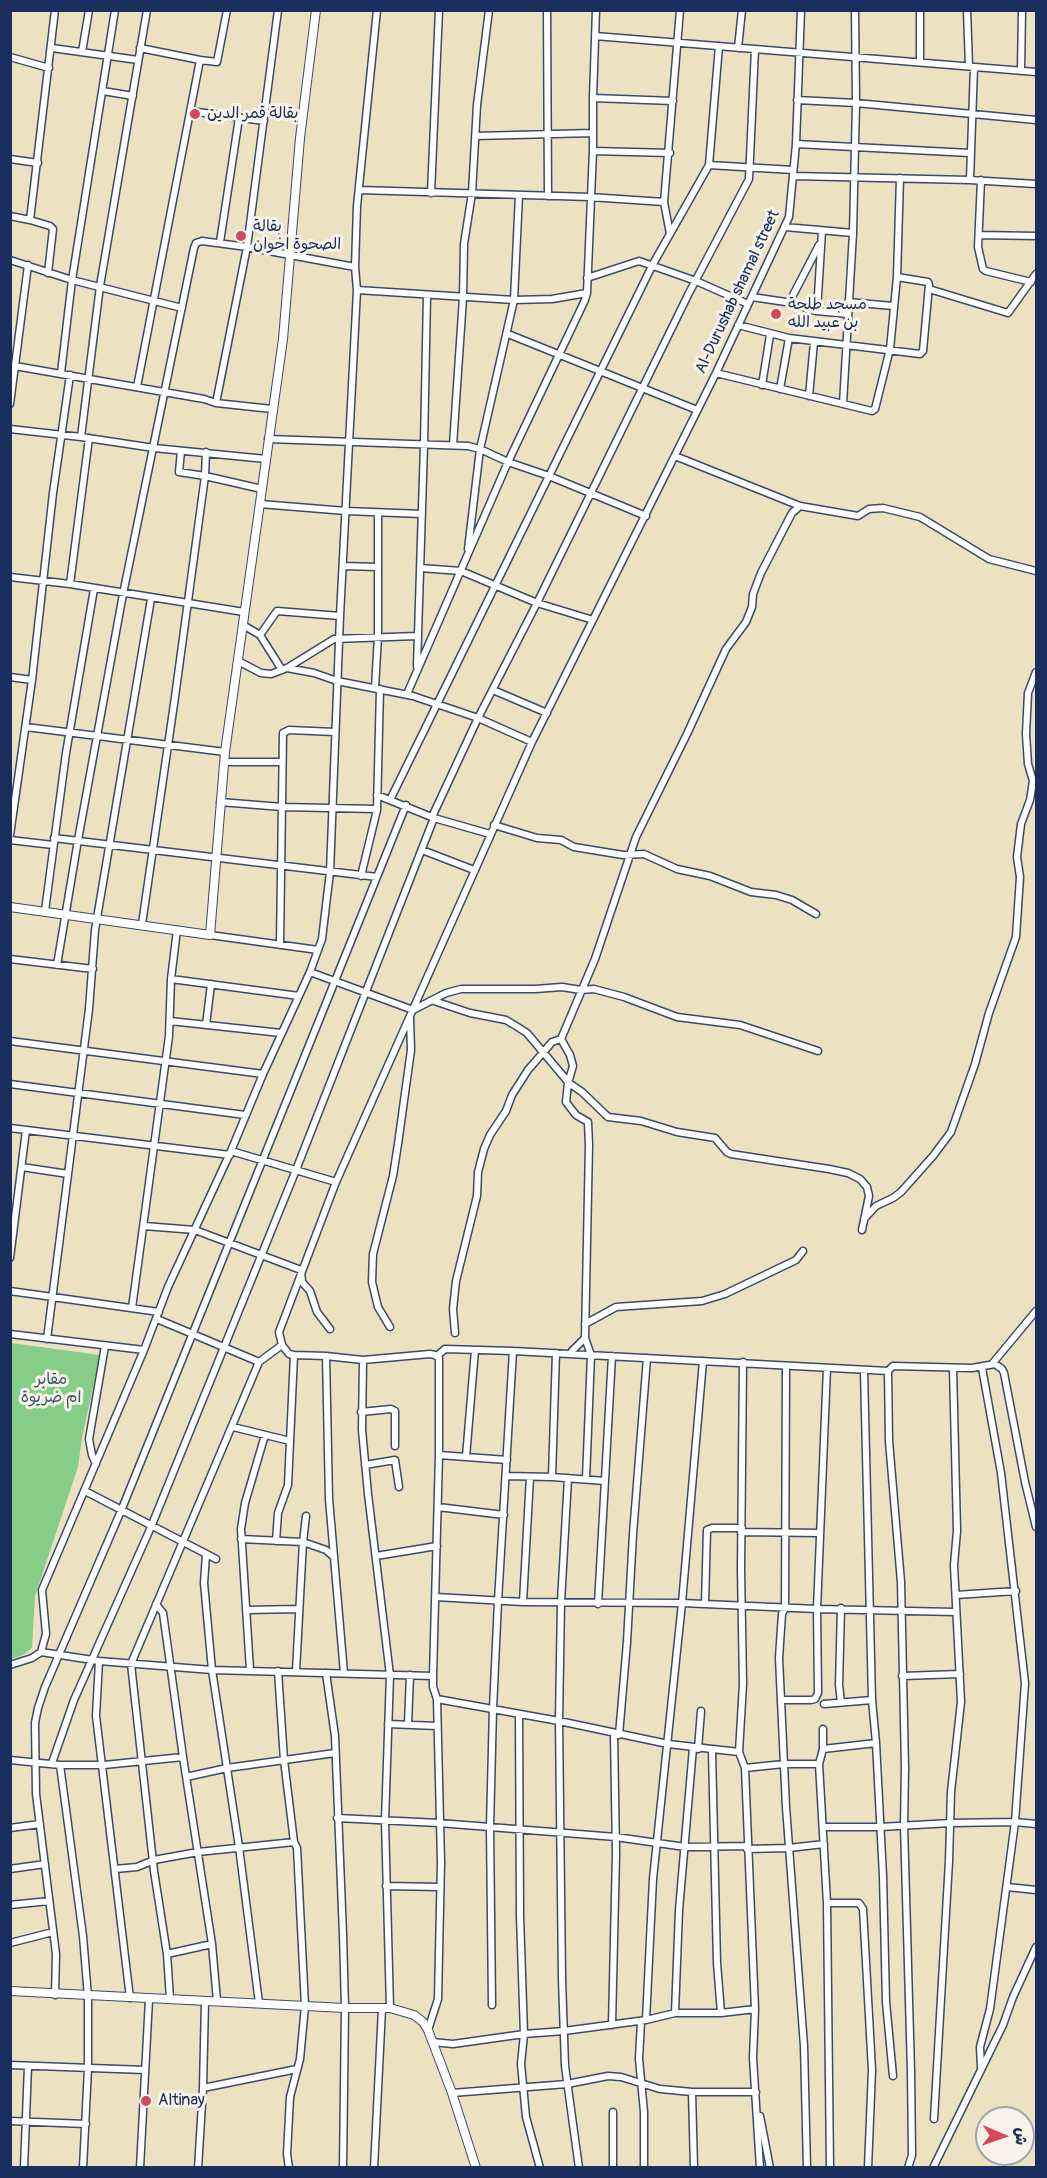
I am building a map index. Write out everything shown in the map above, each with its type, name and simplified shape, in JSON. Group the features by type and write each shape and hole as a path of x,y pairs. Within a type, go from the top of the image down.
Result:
{"street":[{"path":"30,220 56,10"},
{"path":"82,52 89,10"},
{"path":"61,373 72,280 115,10"},
{"path":"81,437 100,286 147,10"},
{"path":"140,48 217,62 227,10"},
{"path":"216,403 247,247 278,10"},
{"path":"210,935 225,752 285,318 300,138 316,10"},
{"path":"10,1665 32,1658 40,1652 46,1634 42,1590 144,1350 168,1287 310,972 324,926 330,872 339,637 357,290 355,267 358,190 377,10"},
{"path":"431,193 438,10"},
{"path":"453,445 463,298 464,244 472,193 482,52 489,10"},
{"path":"548,10 548,196"},
{"path":"407,694 508,462 561,354 587,293 596,10"},
{"path":"670,234 664,202 670,153 680,10"},
{"path":"738,48 742,10"},
{"name":"Al-Durushab shamal street","path":"282,1345 280,1326 336,1182 494,825 532,742 716,374 789,217 796,144 801,10"},
{"path":"843,404 853,233 856,103 855,10"},
{"path":"920,10 920,61"},
{"path":"967,10 973,113 970,180"},
{"path":"1021,71 1022,10"},
{"path":"595,36 1036,72"},
{"path":"390,800 653,264 709,165 719,46"},
{"path":"52,48 138,60"},
{"path":"52,1763 74,1700 96,1661 296,1170 433,817 478,718 749,179 754,49"},
{"path":"10,57 49,68"},
{"path":"136,387 200,60"},
{"path":"103,91 133,96"},
{"path":"593,98 673,101"},
{"path":"797,100 856,103 1036,120"},
{"path":"190,111 264,121"},
{"path":"220,243 239,118"},
{"path":"475,136 593,132"},
{"path":"796,144 970,153"},
{"path":"593,151 670,153"},
{"path":"10,159 38,163"},
{"path":"709,165 853,177 981,180 1036,184"},
{"path":"716,374 872,411 875,409 890,349 897,277 900,178"},
{"path":"981,180 978,253 984,270 1031,282"},
{"path":"358,190 590,197 664,202"},
{"path":"467,556 480,449 514,300 519,195"},
{"path":"10,216 50,226 53,230 48,273"},
{"path":"785,227 853,233"},
{"path":"817,311 822,231"},
{"path":"979,235 1036,236"},
{"path":"57,965 123,594 154,448 163,391 196,243 202,241 247,247 355,267"},
{"path":"789,303 821,241"},
{"path":"10,260 72,280 182,308"},
{"path":"587,278 633,261 653,264 748,304"},
{"path":"11,402 28,265"},
{"path":"929,289 1006,313 1010,312 1036,274"},
{"path":"738,325 814,342 921,353 928,282 897,277"},
{"path":"357,290 514,300 587,293"},
{"path":"417,672 426,295"},
{"path":"752,297 799,304 817,311 847,314"},
{"path":"848,302 893,306"},
{"path":"508,334 697,410"},
{"path":"762,385 770,334"},
{"path":"780,389 789,338"},
{"path":"809,396 814,342"},
{"path":"15,366 163,391 216,403 272,409"},
{"path":"10,835 13,794 26,727 42,581 70,375"},
{"path":"10,429 62,434 154,448 266,459"},
{"path":"70,585 89,438"},
{"path":"268,439 453,445 480,449 646,516"},
{"path":"181,451 179,472 262,489"},
{"path":"141,924 168,745 205,476 206,452"},
{"path":"675,456 800,506 858,516 869,509 883,508 920,517 989,559 1036,571"},
{"path":"260,504 422,514"},
{"path":"455,1333 453,1309 456,1281 477,1196 478,1172 484,1149 490,1135 506,1111 512,1095 542,1052 552,1042 561,1039 596,959 636,837 726,649 746,622 761,573 792,513 800,506"},
{"path":"361,876 377,809 378,513"},
{"path":"343,566 378,567"},
{"path":"420,568 461,572 537,603 593,620"},
{"path":"10,577 244,612"},
{"path":"45,911 69,733 94,589"},
{"path":"47,1339 93,969 97,918 152,599"},
{"path":"260,635 278,611 340,616"},
{"path":"243,625 260,635 284,669 314,673 337,681 407,694 478,718 532,742"},
{"path":"238,661 266,674 284,669 328,641 339,637 417,636"},
{"path":"864,1219 876,1206 901,1192 951,1132 1016,937 1020,877 1017,857 1021,824 1030,800 1033,781 1028,764 1026,734 1028,693 1036,672"},
{"path":"10,676 32,680"},
{"path":"493,690 547,713"},
{"path":"26,727 225,752"},
{"path":"280,945 283,733 286,731 335,732"},
{"path":"224,762 282,762"},
{"path":"377,795 433,817 490,834"},
{"path":"220,802 282,807 377,809"},
{"path":"55,1995 56,1954 40,1824 36,1762 35,1723 38,1708 58,1655 121,1511 406,805"},
{"path":"494,825 537,838 561,840 574,847 630,855 644,854 677,869 710,876 752,892 792,900 816,914"},
{"path":"10,840 78,840 377,877"},
{"path":"422,850 474,870"},
{"path":"10,907 318,950"},
{"path":"132,1308 166,1062 171,979 177,930"},
{"path":"10,959 93,969"},
{"path":"310,972 411,1013"},
{"path":"171,979 299,996"},
{"path":"206,1025 211,984"},
{"path":"411,1013 451,991 461,989 562,987 581,990 594,989 624,997 677,1017 740,1025 818,1051"},
{"path":"434,1001 512,1023 527,1033 568,1083 582,1092 608,1117 642,1121 676,1132 715,1138 731,1154 848,1173 860,1179 867,1187 869,1196 862,1230"},
{"path":"390,1327 378,1307 372,1282 373,1254 393,1176 411,1050 411,1013"},
{"path":"170,1022 281,1034"},
{"path":"561,1039 573,1066 568,1083 567,1102 576,1115 588,1122 585,1338 591,1355 586,1479"},
{"path":"10,1041 263,1074"},
{"path":"10,1084 245,1115"},
{"path":"10,1128 230,1153 264,1159 336,1182"},
{"path":"10,1258 13,1208 22,1167 26,1130"},
{"path":"22,1167 68,1174"},
{"path":"144,1226 195,1230 301,1270 302,1282 310,1291 317,1312 330,1329"},
{"path":"585,1324 616,1307 702,1301 725,1294 796,1260 803,1251"},
{"path":"10,1291 132,1308 158,1316 192,1334 259,1362"},
{"path":"437,1356 445,1349 743,1362 864,1371 888,1371 893,1366 982,1368 992,1364 1036,1311"},
{"path":"10,1334 144,1350"},
{"path":"574,1354 572,1351 585,1338"},
{"path":"170,1999 167,1954 141,1761 131,1664 259,1362 282,1345 289,1354 294,1355 363,1360 430,1354 437,1356"},
{"path":"96,1464 89,1439 105,1346"},
{"path":"466,1457 475,1350"},
{"path":"492,2005 490,1827 493,1709 513,1351"},
{"path":"552,1477 556,1353"},
{"path":"276,1541 279,1513 288,1485 294,1355"},
{"path":"326,1356 329,1499 344,1673"},
{"path":"428,2030 438,1999 440,1887 437,1699 433,1676 439,1455 439,1362 437,1356"},
{"path":"598,1604 612,1356"},
{"path":"612,2025 616,1734 630,1604 633,1534 647,1358"},
{"path":"363,1360 361,1413 365,1465 390,1675 385,1821 386,2009 374,2168"},
{"path":"644,2168 642,2085 639,2059 644,2020 653,1879 682,1603 703,1361"},
{"path":"743,1362 743,1684 740,1752 745,1768 755,2009 753,2058 760,2168"},
{"path":"992,1364 999,1366 1004,1373 1036,1527"},
{"path":"786,1366 785,1608 782,1614 779,1658 789,1848 804,2046 807,2168"},
{"path":"782,1700 811,1700 817,1696 817,1609 827,1368"},
{"path":"934,2119 951,1792 961,1702 955,1611 954,1565 957,1531 953,1368"},
{"path":"981,2067 980,2047 990,2009 1015,1822 1025,1683 1016,1591 997,1445 982,1368"},
{"path":"864,1371 872,1700 880,1827 886,2002 893,2076"},
{"path":"888,1371 889,1441 900,1566 912,2156 908,2168"},
{"path":"361,1413 391,1409 395,1411 395,1446"},
{"path":"233,1427 290,1441"},
{"path":"250,1671 241,1539 245,1503 265,1435"},
{"path":"439,1455 507,1460"},
{"path":"365,1465 395,1461 399,1487"},
{"path":"507,1476 605,1481"},
{"path":"523,1602 530,1477"},
{"path":"568,1478 561,1602 560,1833 567,2084 579,2168"},
{"path":"85,1491 216,1559"},
{"path":"438,1507 504,1515"},
{"path":"296,1671 298,1609 306,1516"},
{"path":"705,1604 707,1530 712,1528 820,1533"},
{"path":"241,1539 303,1542 326,1550 334,1557"},
{"path":"376,1556 437,1546"},
{"path":"206,1555 204,1589 212,1670 239,1847 259,2003"},
{"path":"956,1595 1016,1591"},
{"path":"436,1597 523,1602 682,1603 817,1609 955,1611"},
{"path":"156,1604 163,1613 169,1666 212,1944 217,2001"},
{"path":"841,1608 839,1685 842,1702"},
{"path":"246,1610 298,1609"},
{"path":"40,1652 96,1661 212,1670 433,1676"},
{"path":"96,1661 96,1713 130,1998"},
{"path":"278,1671 285,1760 294,1842 297,1848 305,2006 300,2059 290,2097 287,2154 289,2168"},
{"path":"326,1673 335,1736 345,2008 343,2168"},
{"path":"902,1676 960,1674"},
{"path":"408,1724 410,1675"},
{"path":"437,1699 668,1744 712,1751 740,1752"},
{"path":"824,1704 872,1700"},
{"path":"675,2013 675,1980 685,1847 700,1711"},
{"path":"519,1714 524,2034 521,2064 526,2117 540,2168"},
{"path":"388,1724 437,1726"},
{"path":"823,1729 823,1749 819,1764 827,1903 830,2168"},
{"path":"823,1749 876,1743"},
{"path":"712,1751 713,1847 721,2013"},
{"path":"186,1777 227,1768 335,1753"},
{"path":"10,1760 52,1763 60,1766 104,1765 183,1756"},
{"path":"745,1768 784,1764 819,1764"},
{"path":"60,1766 83,1936 88,1997 88,2068 83,2168"},
{"path":"337,1818 439,1823 616,1837 685,1847 789,1848 824,1844"},
{"path":"823,1827 1015,1822 1036,1824"},
{"path":"10,1828 40,1824"},
{"path":"115,1869 142,1866 154,1860 198,1852 294,1842"},
{"path":"10,1869 45,1864"},
{"path":"386,1886 440,1887"},
{"path":"1007,1887 1036,1890"},
{"path":"10,1905 49,1901"},
{"path":"827,1903 859,1903 863,1908 872,2070 868,2168"},
{"path":"10,1943 53,1932"},
{"path":"167,1954 212,1944"},
{"path":"933,2168 939,2151 967,2102 981,2067 1003,2025 1036,1947"},
{"path":"10,1991 88,1997 386,2009 414,2015 423,2022 428,2030 452,2093 476,2168"},
{"path":"140,2168 149,1999"},
{"path":"198,2168 205,2001"},
{"path":"432,2042 453,2043 564,2031 644,2020 675,2013 721,2013 755,2009"},
{"path":"10,2065 145,2070"},
{"path":"24,2168 28,2066"},
{"path":"203,2088 297,2069"},
{"path":"452,2093 567,2084 608,2076 642,2085 692,2091 756,2092"},
{"path":"692,2091 694,2168"},
{"path":"757,2107 764,2131 770,2168"},
{"path":"613,2112 613,2168"},
{"path":"10,2121 86,2124"}],"green space":[{"name":"مقابر ام ضريوة","path":"11,1343 100,1355 78,1467 35,1596 32,1648 23,1655 11,1659"}],"place":[{"name":"بقالة قمر الدين","path":"195,114"},
{"name":"بقالة الصحوة اخوان","path":"241,236"},
{"name":"مسجد طلحة بن عبيد الله","path":"776,314"},
{"name":"Altinay","path":"146,2101"}]}
